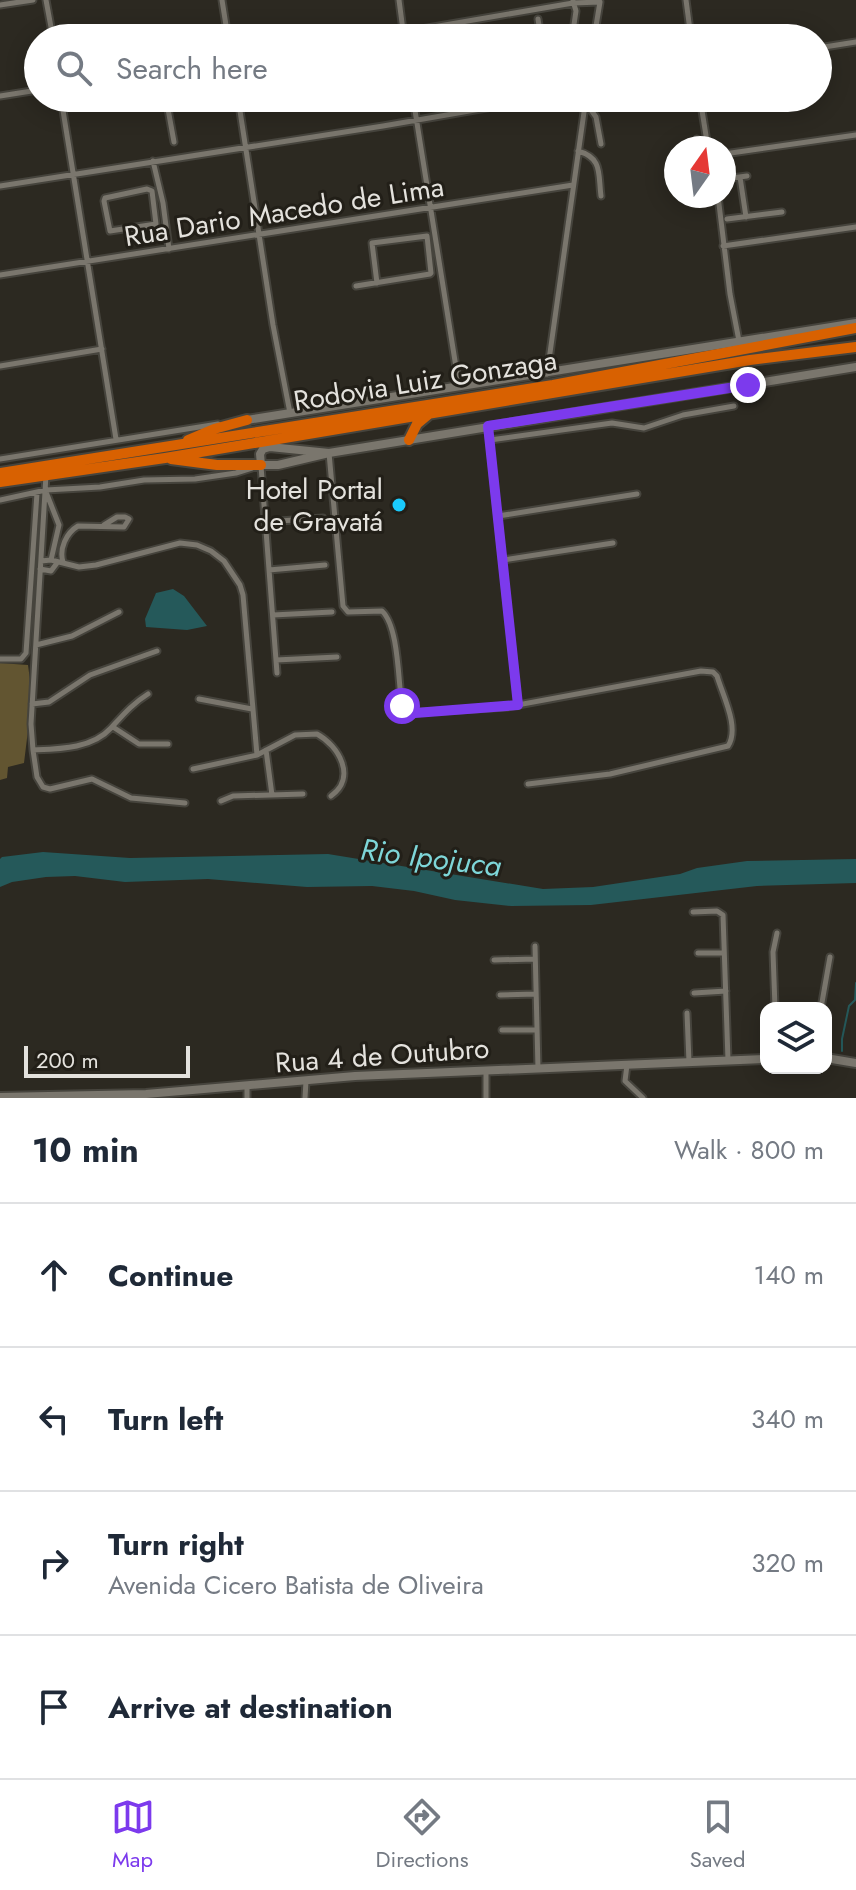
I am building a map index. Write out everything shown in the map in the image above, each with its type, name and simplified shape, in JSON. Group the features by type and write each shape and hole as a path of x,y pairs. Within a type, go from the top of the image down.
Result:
{"highway":[{"name":"Rodovia Luiz Gonzaga","path":"0,473 553,385 856,326"},
{"name":"Rodovia Luiz Gonzaga","path":"0,482 165,458 750,360 856,347"},
{"path":"409,440 417,424 433,412"},
{"path":"181,445 214,429 247,420"},
{"path":"165,458 217,465 259,465"}],"main road":[{"path":"247,420 739,341 856,326"},
{"path":"329,453 270,447 263,449 259,465 278,465 329,453 488,426 856,367"},
{"name":"Rua 4 de Outubro","path":"0,1097 144,1095 486,1070 760,1059"},
{"path":"832,1059 856,1063"}],"street":[{"path":"0,5 33,0"},
{"path":"46,0 50,24"},
{"path":"222,0 226,24"},
{"path":"399,0 402,24"},
{"path":"686,0 689,24"},
{"path":"573,1 576,11 574,24"},
{"path":"459,24 573,1 601,1 597,24"},
{"path":"538,19 539,24"},
{"path":"832,46 856,42"},
{"path":"0,96 24,92"},
{"path":"63,112 116,439"},
{"path":"169,112 174,142"},
{"path":"240,112 290,414"},
{"path":"415,112 459,387"},
{"path":"0,186 463,112"},
{"path":"547,374 584,112"},
{"path":"593,112 601,144"},
{"path":"702,112 706,136"},
{"path":"736,152 856,135"},
{"path":"578,151 593,156 596,161 601,196"},
{"path":"153,161 169,249"},
{"path":"736,177 743,176 746,217"},
{"name":"Rua Dario Macedo de Lima","path":"0,275 573,185"},
{"path":"149,189 154,206 157,222 154,226 114,233 109,229 104,201 108,196 149,189"},
{"path":"154,206 163,203"},
{"path":"719,208 739,341"},
{"path":"727,219 782,212"},
{"path":"723,246 856,227"},
{"path":"356,286 377,283 431,273 428,238 424,235 372,243 377,283"},
{"path":"430,255 438,253"},
{"path":"0,366 102,349"},
{"path":"490,440 612,423 644,428 683,415 734,406"},
{"path":"0,459 247,420"},
{"path":"488,426 518,705"},
{"path":"131,436 134,452"},
{"path":"50,451 52,464"},
{"path":"329,453 343,606 348,612 382,611 387,617 394,641 404,710 415,713 518,705 708,671 717,676 733,728 731,741 722,749 669,758 610,774 528,784"},
{"path":"0,500 46,490 100,487 144,480 195,479 236,473 259,465 277,673"},
{"path":"46,475 32,704 37,777 43,787 50,789 96,779 110,790 131,798 185,803"},
{"path":"46,490 59,525 57,562"},
{"path":"0,659 21,659 26,653 37,493"},
{"path":"498,516 637,494"},
{"path":"44,517 56,515"},
{"path":"265,522 323,518"},
{"path":"40,565 51,571 72,530 84,525 104,525"},
{"path":"44,533 57,533"},
{"path":"40,565 57,562 79,567 96,565 180,543 211,551 232,570 243,595 257,755"},
{"path":"503,560 613,543"},
{"path":"269,570 325,565"},
{"path":"36,645 72,636 119,612"},
{"path":"273,615 332,612"},
{"path":"32,704 49,702 90,675 157,651"},
{"path":"276,660 337,657"},
{"path":"33,750 76,746 92,741 113,727 126,710 148,694"},
{"path":"199,699 252,709"},
{"path":"113,727 139,744 168,744"},
{"path":"193,769 257,755 307,732 326,738 344,769 340,789 331,796"},
{"path":"266,750 272,795"},
{"path":"221,801 233,796 303,794"},
{"path":"693,912 717,911 723,915 728,1061"},
{"path":"775,1002 773,952 777,933"},
{"path":"535,946 538,1069"},
{"path":"698,953 724,953"},
{"path":"822,1002 830,957"},
{"path":"494,960 535,959"},
{"path":"694,993 726,991"},
{"path":"500,995 536,994"},
{"path":"687,1013 689,1062"},
{"path":"502,1030 537,1030"},
{"path":"627,1065 625,1081 643,1098"},
{"path":"486,1070 486,1098"},
{"path":"305,1098 306,1081"},
{"path":"247,1086 247,1098"}],"shaded area":[{"path":"0,663 28,665 30,689 24,763 8,767 7,778 0,780"}],"water":[{"path":"173,589 184,596 207,626 187,630 146,627 145,619 156,593"},
{"name":"Rio Ipojuca","path":"43,852 130,858 328,854 543,889 593,887 747,861 856,859 856,883 757,886 591,905 511,906 372,886 307,887 208,879 125,882 75,876 46,877 0,887 2,857"}],"waterway":[{"path":"842,1051 849,1006 855,1000 856,983"}],"place":[{"name":"Hotel Portal de Gravatá","path":"399,505"}],"route":[{"path":"402,706 408,713 415,713 518,705 488,426 748,385"}]}
